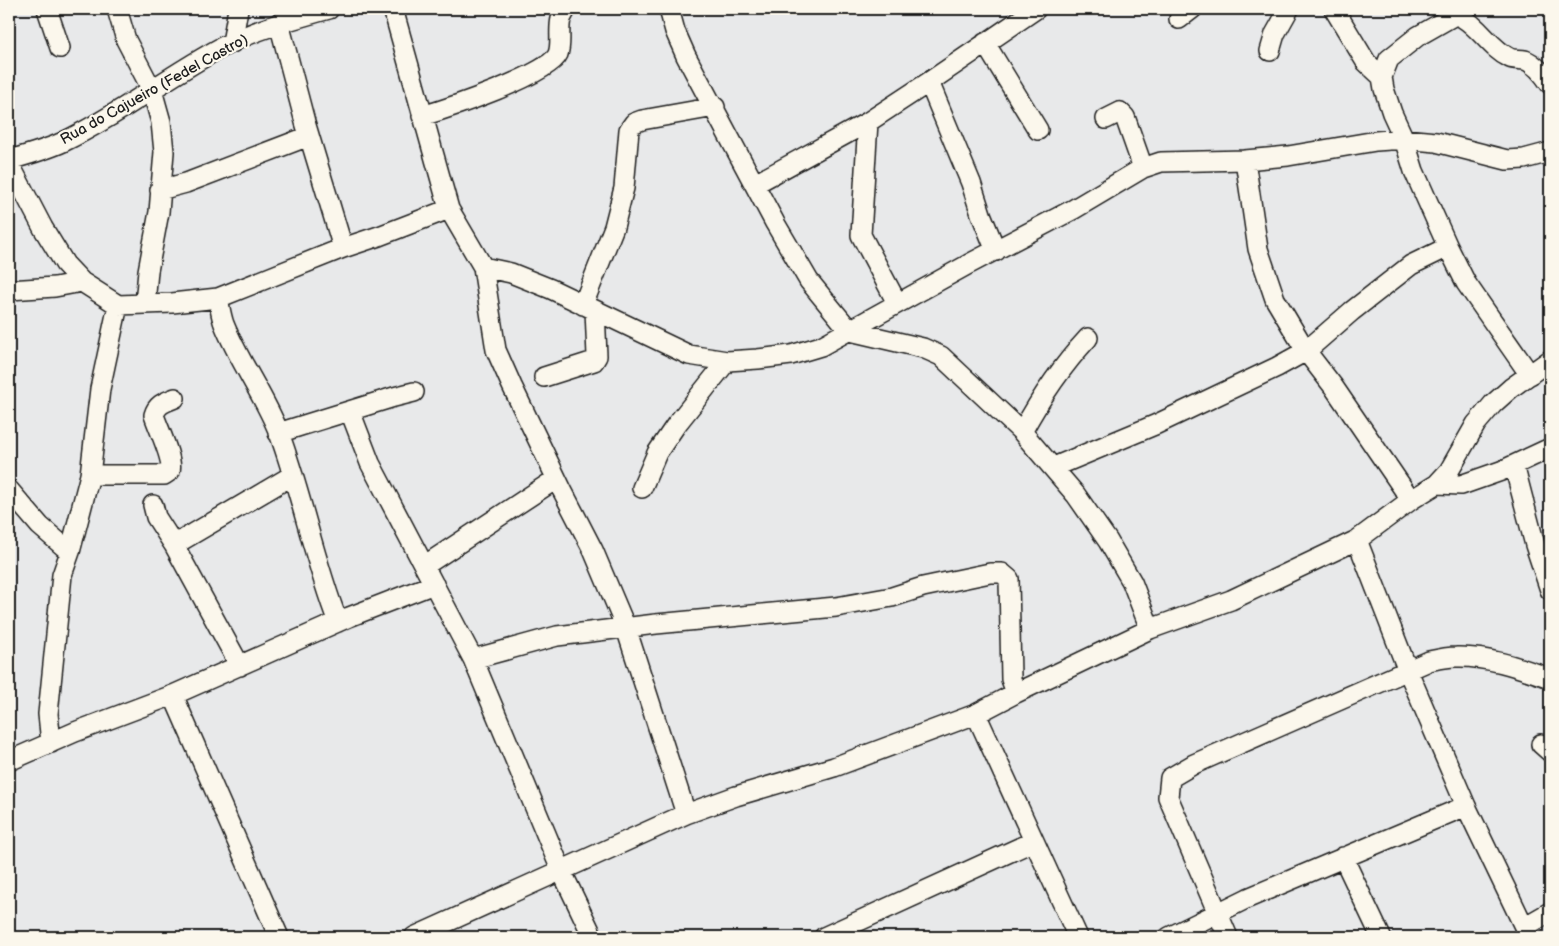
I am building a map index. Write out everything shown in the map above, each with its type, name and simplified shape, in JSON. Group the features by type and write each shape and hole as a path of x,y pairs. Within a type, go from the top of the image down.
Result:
{"street":[{"path":"47,9 60,48"},
{"path":"117,9 126,40 152,90 161,122 164,152 159,212 148,271 145,304"},
{"path":"232,43 238,9"},
{"name":"Rua do Cajueiro (Fedel Castro)","path":"9,161 62,142 91,127 232,43 279,23 329,9"},
{"path":"393,9 449,209 482,267 496,350 556,479 593,550 626,628 686,814"},
{"path":"422,116 466,103 543,68 558,53 561,19 566,9"},
{"path":"670,9 686,56 775,223 809,281 850,331 923,348 941,356 1022,432 1054,467 1108,541 1132,582 1150,629"},
{"path":"755,184 868,122 1036,9"},
{"path":"1270,51 1275,34 1289,9"},
{"path":"1334,9 1366,62 1382,77"},
{"path":"1530,375 1466,283 1448,248 1414,171 1404,139 1392,113 1382,77 1389,59 1453,12 1477,29 1499,50 1511,58 1526,61 1540,71 1550,84"},
{"path":"279,23 309,136 343,248"},
{"path":"985,43 1038,130"},
{"path":"929,82 971,183 996,251"},
{"path":"544,376 594,361 597,356 589,307 624,188 629,130 631,126 642,120 714,107"},
{"path":"1106,119 1120,112 1125,116 1143,168"},
{"path":"868,122 861,235 897,303"},
{"path":"160,190 186,183 309,136"},
{"path":"482,267 510,273 551,289 689,355 727,361 758,359 791,355 820,346 1074,209 1143,168 1161,162 1245,160 1288,156 1376,141 1404,139 1436,142 1507,160 1524,159 1550,152"},
{"path":"1245,160 1258,249 1275,299 1306,351 1333,386 1411,500"},
{"path":"9,161 42,228 65,264 82,282 118,305 172,304 218,298 343,248 449,209"},
{"path":"1054,467 1166,420 1277,367 1306,351 1386,283 1411,266 1448,248"},
{"path":"9,290 55,287 82,282"},
{"path":"218,298 223,323 251,379 266,403 278,432 293,475 327,594 338,622"},
{"path":"51,742 48,714 62,574 70,552 90,475 100,389 118,305"},
{"path":"1022,432 1040,400 1065,363 1088,338"},
{"path":"414,937 686,814 736,796 834,767 976,714 1150,629 1231,600 1357,540 1411,500 1437,484 1449,471 1476,424 1487,411 1511,388 1550,360"},
{"path":"642,488 657,453 676,425 727,361"},
{"path":"278,432 414,392"},
{"path":"90,475 164,475 170,472 169,459 154,415 156,409 161,404 175,398"},
{"path":"350,411 370,463 473,659 560,870 593,937"},
{"path":"1437,484 1461,485 1514,465 1550,448"},
{"path":"1514,465 1550,590"},
{"path":"174,545 293,475"},
{"path":"424,566 556,479"},
{"path":"9,490 40,526 70,552"},
{"path":"153,505 156,518 174,545 240,666"},
{"path":"1357,540 1408,671 1466,806 1526,932 1550,912"},
{"path":"473,659 557,636 836,607 892,598 924,587 990,573 1002,573 1009,579 1011,680 1016,693"},
{"path":"9,761 75,732 174,695 338,622 434,584"},
{"path":"1228,937 1216,913 1168,797 1170,778 1194,764 1430,661 1456,657 1496,662 1520,667 1550,678"},
{"path":"174,695 279,937"},
{"path":"976,714 1078,937"},
{"path":"1169,937 1216,913 1343,857 1466,806"},
{"path":"824,937 1034,841"},
{"path":"1343,857 1381,937"}]}
